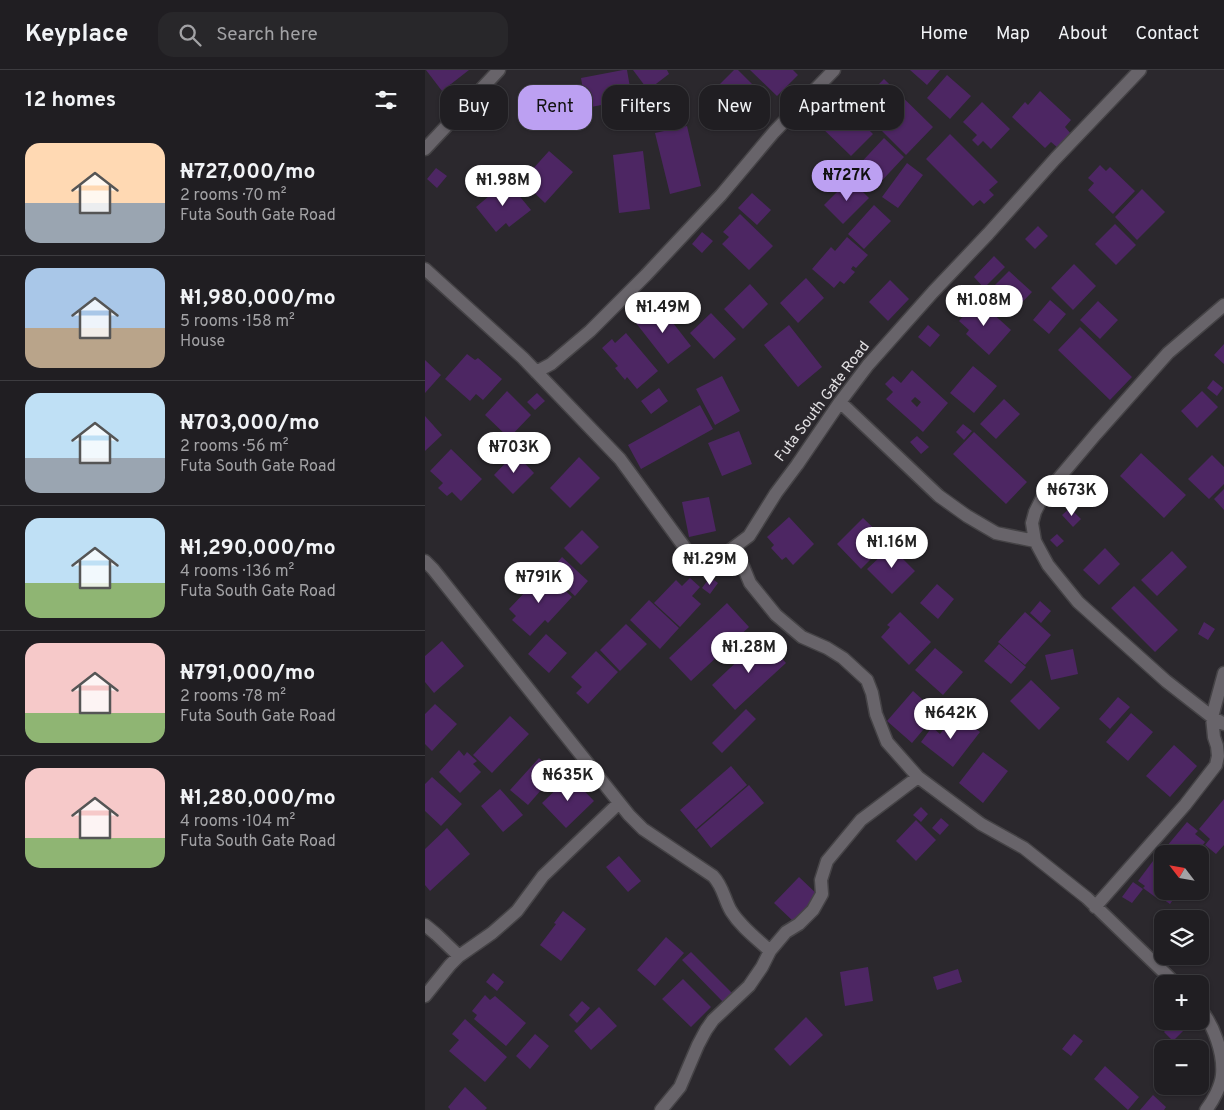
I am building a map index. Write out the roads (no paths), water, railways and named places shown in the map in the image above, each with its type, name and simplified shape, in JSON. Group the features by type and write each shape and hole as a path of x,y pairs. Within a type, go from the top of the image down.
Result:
{"street":[{"path":"536,372 551,364 590,331 646,275 721,196 774,132 834,70"},
{"name":"Futa South Gate Road","path":"425,270 523,358 620,459 688,552 698,558 719,556 749,536 776,493 868,365 933,292 989,234 1055,159 1140,70"},
{"path":"425,149 497,71"},
{"path":"1224,305 1168,354 1096,434 1042,498 1032,523 1035,541 1048,565 1078,602 1166,681 1212,717 1224,724"},
{"path":"840,402 939,496 967,516 996,533 1035,541"},
{"path":"729,551 743,566 751,584 776,615 802,637 827,648 843,658 867,680 872,693 875,714 887,742 918,777 981,824 1024,848 1087,898 1167,975"},
{"path":"425,561 597,773 619,803 643,829 713,876 719,882 726,901 739,924 770,951"},
{"path":"1095,907 1185,805 1216,766 1218,756 1212,717 1224,673"},
{"path":"661,1110 680,1087 698,1045 713,1020 749,986 770,951 786,932 799,924 813,910 822,894 821,880 827,860 861,820 918,777"},
{"path":"425,996 459,956 492,934 517,911 543,876 619,803"},
{"path":"425,925 459,956"},
{"path":"1206,1110 1222,1076 1219,1048 1213,1028 1209,1022"}]}
